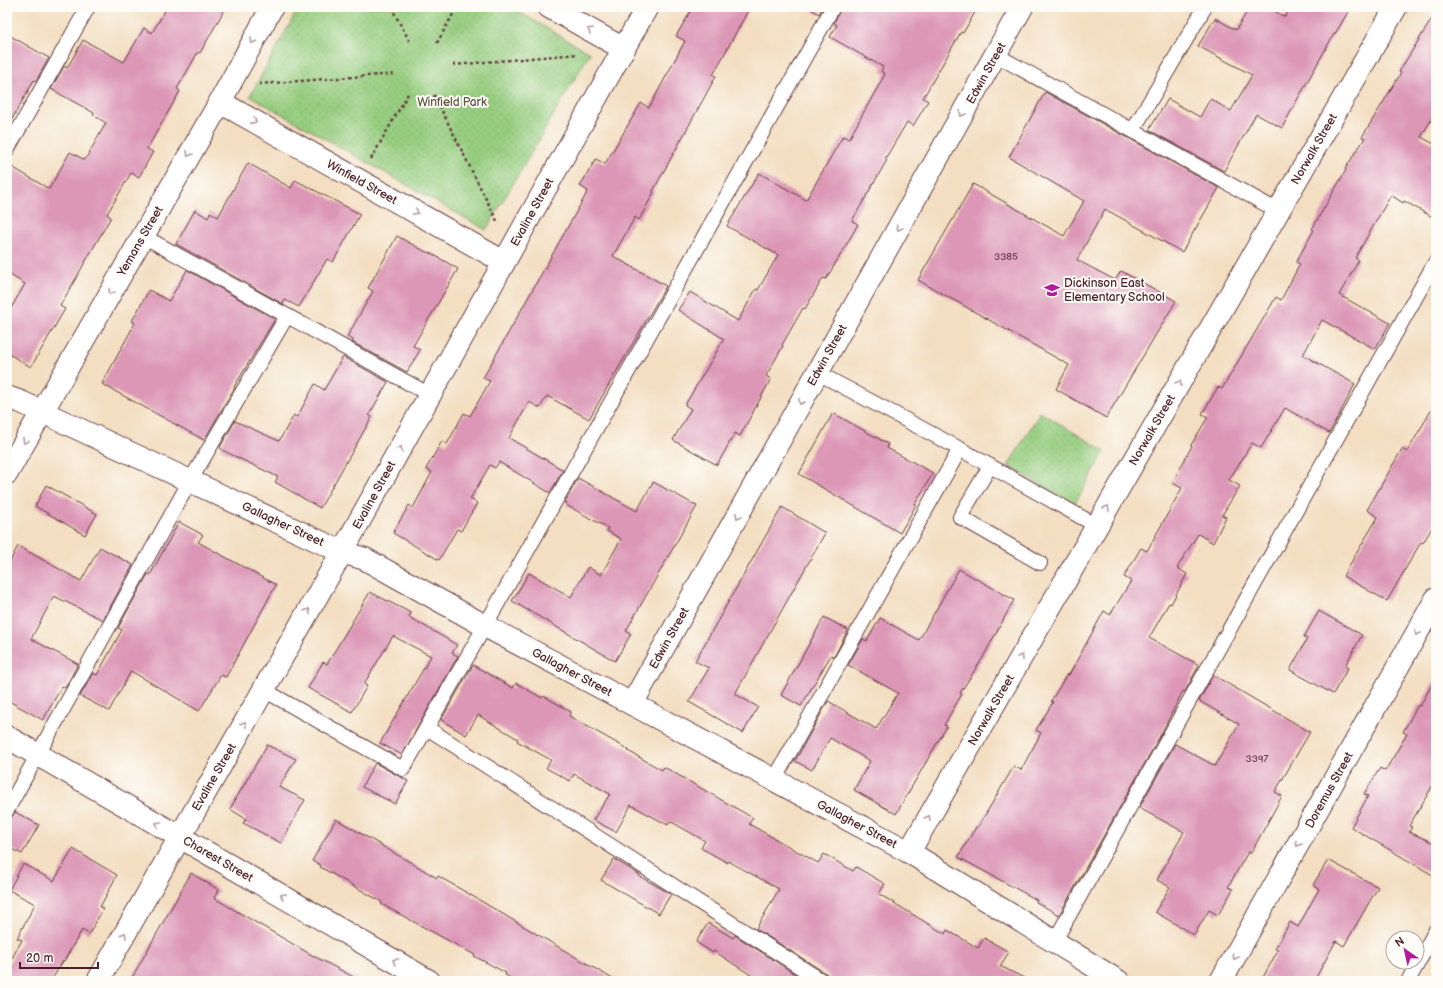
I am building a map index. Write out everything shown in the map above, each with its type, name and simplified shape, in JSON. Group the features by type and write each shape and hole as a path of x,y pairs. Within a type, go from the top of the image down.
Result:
{"street":[{"name":"Yemans Street","path":"7,473 220,102 272,7"},
{"path":"549,7 624,49"},
{"name":"Evaline Street","path":"101,980 647,7"},
{"name":"Edwin Street","path":"632,704 1022,7"},
{"name":"Norwalk Street","path":"909,852 1396,7"},
{"name":"Winfield Street","path":"220,102 504,262"},
{"name":"Gallagher Street","path":"7,397 342,552 365,559 485,626 909,852 1118,981"},
{"name":"Doremus Street","path":"1222,981 1436,599"},
{"name":"Charest Street","path":"7,737 429,981"}],"lane":[{"path":"7,150 88,7"},
{"path":"264,690 403,769 833,7"},
{"path":"1133,130 1205,7"},
{"path":"996,55 1278,211"},
{"path":"143,236 430,395"},
{"path":"1054,942 1436,261"},
{"path":"7,810 190,482 287,316"},
{"path":"818,373 960,449 1097,526"},
{"path":"774,780 960,449"},
{"path":"990,466 960,517 1040,563"},
{"path":"427,728 822,981"},
{"path":"1408,981 1436,930"}],"path":[{"path":"391,7 410,42"},
{"path":"437,43 457,7"},
{"path":"453,65 577,54"},
{"path":"252,84 394,74"},
{"path":"371,159 409,92"},
{"path":"434,95 498,221"}],"green space":[{"name":"Winfield Park","path":"299,7 510,7 590,53 486,230 250,96"},
{"path":"1040,412 1105,451 1075,504 1008,466"}],"building":[{"path":"167,7 226,7 200,53 198,52 177,89 180,91 147,149 153,152 139,177 131,173 107,214 111,217 60,306 65,309 31,367 7,353 7,315 25,284 7,273 7,164 49,189 70,152 85,160 106,123 93,115 94,113 51,89 64,66 67,68 83,40 124,62 144,28 152,33"},
{"path":"693,7 750,7 713,75 716,76 653,191 654,192 639,220 635,217 613,256 666,286 589,419 547,396 540,408 529,402 509,438 563,470 550,493 499,462 495,468 490,465 470,499 477,503 461,531 457,529 439,560 393,533 409,505 413,508 432,472 426,469 442,441 447,444 464,413 470,416 490,381 483,378 588,191 580,186 596,159 605,164 641,103 649,108 685,41 676,36"},
{"path":"807,7 823,7 819,14"},
{"path":"841,7 978,7 963,33 961,32 923,98 928,101 913,126 907,122 885,159 887,160 852,221 858,224 826,279 823,278 805,309 803,308 782,345 783,346 766,376 771,379 740,436 735,433 717,465 673,440 691,409 685,405 724,339 678,310 690,292 738,321 778,255 727,226 759,173 806,200 843,136 849,139 885,74 881,71 883,67 830,37 837,25 834,23"},
{"path":"1250,7 1267,7 1285,17 1290,7 1351,7 1334,34 1282,128 1256,114 1224,171 1149,130 1168,99 1200,117 1210,99 1231,111 1252,75 1198,46 1215,18 1236,30"},
{"path":"1436,12 1436,112 1421,137 1436,145 1436,219 1404,201 1403,203 1391,195 1355,258 1359,260 1339,295 1390,323 1375,349 1322,320 1303,355 1355,384 1329,433 1285,408 1261,448 1252,443 1229,480 1240,486 1222,515 1226,517 1213,543 1198,534 1177,568 1187,574 1171,604 1169,603 1149,638 1199,665 1185,692 1183,691 1160,736 1059,915 1036,902 1037,900 958,857 976,827 978,827 1014,766 1021,770 1041,733 1036,730 1053,702 1051,701 1067,674 1069,675 1104,611 1110,615 1131,581 1124,577 1141,548 1147,551 1182,488 1172,483 1192,446 1191,445 1208,417 1202,414 1218,387 1222,389 1276,297 1281,300 1300,264 1296,262 1314,230 1312,229 1346,170 1345,169 1365,138 1362,137 1401,73 1399,72"},
{"path":"7,34 49,58 36,81 34,80 7,128"},
{"name":"Dickinson East Elementary School","path":"1045,92 1219,188 1182,252 1105,209 1077,260 1115,280 1121,271 1176,301 1106,418 1056,389 1069,365 918,280 973,184 1064,236 1084,201 1009,157"},
{"path":"248,163 291,188 295,180 360,214 333,262 327,259 299,307 285,300 283,304 176,244 195,210 208,218 210,212 218,217"},
{"path":"397,236 458,269 413,346 420,350 407,372 352,342 353,340 347,337 373,291 368,288"},
{"path":"187,270 275,319 204,440 102,384 135,323 132,321 149,290 169,301"},
{"path":"343,357 388,382 369,415 372,417 320,508 275,482 278,477 222,450 220,447 235,421 279,441 294,415 297,417 315,384 324,390"},
{"path":"1436,402 1436,521 1423,543 1421,542 1387,601 1343,576 1378,517 1367,510 1402,449 1407,452"},
{"path":"833,413 888,444 887,448 933,473 900,533 799,474"},
{"path":"578,478 637,511 653,482 697,506 626,631 631,634 615,661 512,601 529,573 571,597 588,567 601,575 621,539 607,531 608,528 566,505 567,503 565,502"},
{"path":"46,485 97,514 85,535 35,506"},
{"path":"782,507 825,533 735,694 758,707 743,733 689,702 709,668 695,661"},
{"path":"179,522 203,535 198,542 276,585 226,677 221,675 199,711 131,671 109,711 80,696 93,673 97,675 122,630 118,628 148,574 150,575"},
{"path":"18,546 81,581 100,547 133,565 103,620 54,596 31,639 78,664 65,688 62,686 43,720 7,700 7,567"},
{"path":"959,569 1014,600 982,659 960,693 962,694 944,725 947,726 896,814 854,790 870,761 830,738 812,770 795,761 828,701 876,729 898,693 848,665 863,639 867,641 880,618 919,640"},
{"path":"370,592 411,613 409,617 457,645 452,653 458,656 402,755 380,743 431,656 393,636 364,684 367,686 352,712 308,688 323,662 327,664"},
{"path":"1319,611 1362,635 1345,666 1348,668 1333,694 1290,670 1307,639 1304,637"},
{"path":"824,617 848,630 834,657 831,655 801,706 781,695"},
{"path":"473,665 513,688 516,683 542,698 544,696 571,712 569,716 629,750 628,751 662,770 664,767 753,818 749,824 818,863 824,854 853,871 856,867 885,884 879,894 945,934 947,930 978,948 984,938 1009,952 1000,966 1030,981 830,981 827,974 756,929 779,889 701,848 705,841 670,821 668,825 631,805 616,832 593,820 610,794 574,774 570,781 546,768 551,760 517,741 518,739 478,715 466,735 441,720"},
{"path":"1213,675 1310,732 1275,792 1282,796 1251,853 1248,852 1228,887 1233,889 1218,915 1209,910 1194,935 1155,912 1170,887 1157,880 1184,832 1139,808 1175,744 1215,766 1239,724 1199,701"},
{"path":"1436,677 1436,780 1409,826 1412,827 1409,832 1436,844 1436,877 1351,827 1368,796 1364,794 1380,768 1385,771 1407,734 1403,732 1418,705 1420,706"},
{"path":"267,745 296,759 279,787 305,800 281,843 243,823 246,819 230,809"},
{"path":"375,763 408,781 395,804 362,787"},
{"path":"15,812 39,825 22,854 7,847 7,818 12,817"},
{"path":"336,819 437,878 438,876 616,981 517,981 505,975 506,973 474,956 475,955 381,904 382,902 312,861"},
{"path":"73,849 117,875 100,907 103,909 89,934 82,930 51,981 7,981 7,967 22,940 17,938 35,904 9,890 23,864 54,881"},
{"path":"614,859 640,875 639,876 671,894 659,914 601,880"},
{"path":"1328,860 1378,887 1344,946 1336,941 1314,981 1261,981 1278,950 1275,949 1290,922 1298,927 1319,889 1313,885"},
{"path":"191,873 219,890 214,898 310,954 361,981 130,981"},
{"path":"708,923 733,938 735,935 806,981 760,981 714,951 713,953 696,942"}],"place":[{"name":"Dickinson East Elementary School","path":"1052,290"}]}
